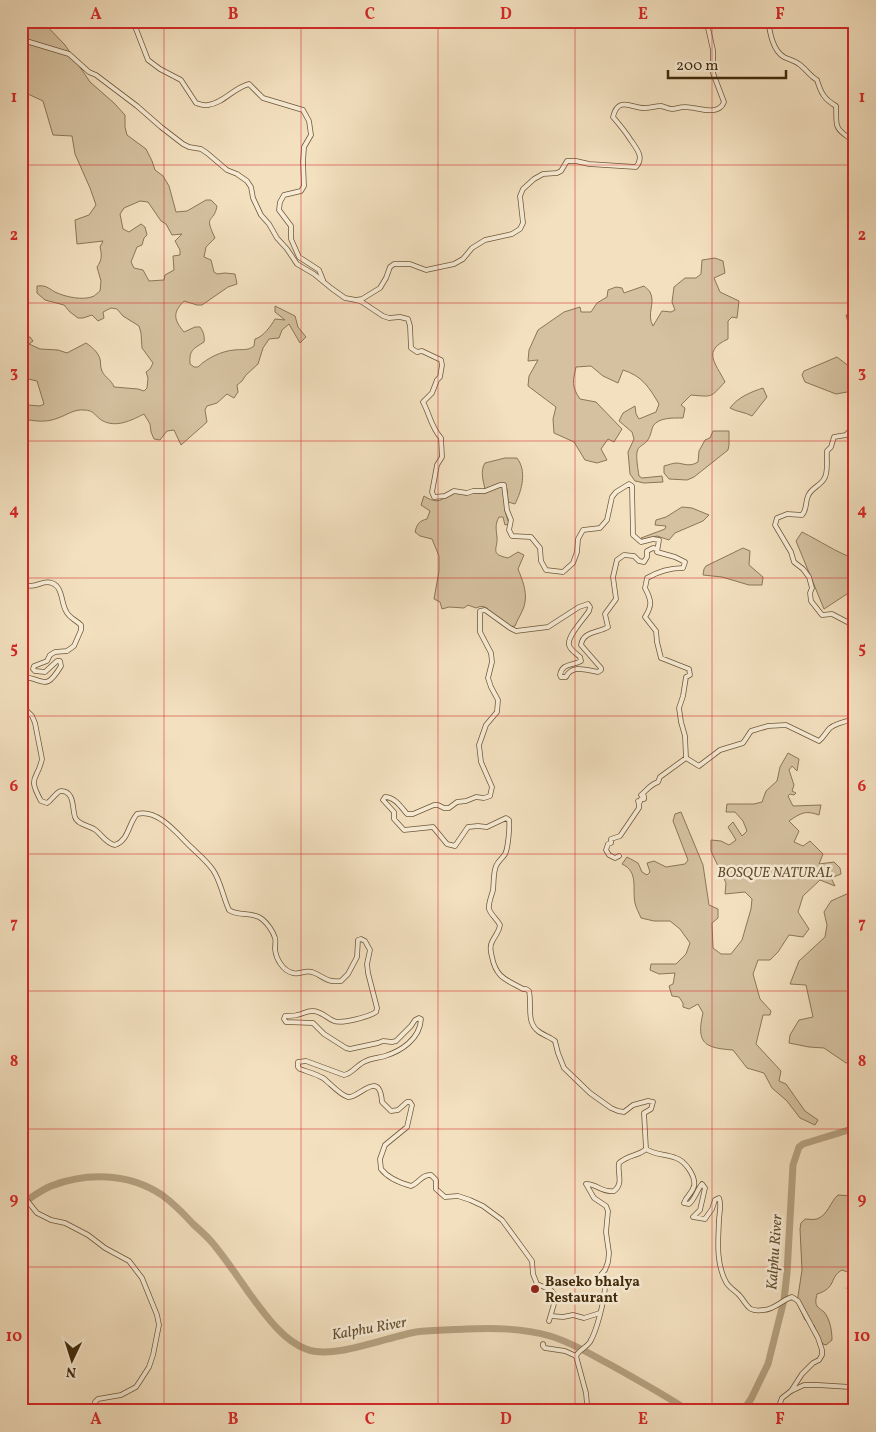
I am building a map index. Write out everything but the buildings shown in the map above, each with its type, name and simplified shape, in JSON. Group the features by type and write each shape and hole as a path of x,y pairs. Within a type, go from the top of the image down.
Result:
{"street":[{"path":"136,21 136,29 148,60 181,80 196,103 207,106 223,100 239,87 249,84 263,98 303,110 309,121 311,135 304,147 304,186 301,191 284,195 278,210 291,226 291,239 299,257 319,270 324,282"},
{"path":"356,300 362,299 380,288 390,267 394,264 415,265 426,270 454,264 464,259 472,248 485,240 512,234 520,229 523,223 520,196 523,189 534,178 543,174 557,173 562,170 568,161 576,160 589,164 636,167 639,164 640,157 638,150 613,117 616,108 622,105 644,108 663,106 673,109 684,107 709,111 722,106 724,102 713,73 713,50 708,28 711,21"},
{"path":"768,21 770,32 778,51 784,57 795,60 810,76 817,80 821,94 827,101 836,106 835,121 838,130 848,137 855,137"},
{"path":"21,38 69,54 89,72 96,75 137,106 178,141 207,153 228,170 247,181 252,187 252,198 260,215 269,224 297,264 314,274 345,298 362,302 383,316 408,319 411,348 441,360 442,365 440,377 432,393 423,402 429,413 433,430 441,438 442,458 437,466 432,492 434,497 445,496 454,491 466,493 485,491 504,485 507,510 511,520 509,530 512,536 531,537 540,548 541,561 546,570 563,572 573,563 577,552 578,540 583,530 600,528 607,520 612,497 616,492 629,484 632,486 633,536 641,542 653,539 659,540 657,552 675,557 684,562 683,568 670,568 657,572 647,578 645,588 650,597 651,608 645,617 656,631 661,658 689,669 690,675 686,677 679,708 685,736 686,758"},
{"path":"855,400 852,416 853,427 846,435 834,437 831,447 827,451 826,477 810,491 805,511 802,515 786,514 777,518 775,525 791,552 794,562 809,577 812,588 810,593 811,601 816,608 822,615 832,614 855,626"},
{"path":"646,1149 644,1113 651,1108 653,1102 633,1105 624,1112 612,1108 590,1093 564,1068 556,1041 532,1026 529,990 523,989 497,972 490,948 500,925 489,909 489,904 494,888 493,878 496,864 507,849 508,820 506,818 487,827 468,827 455,846 447,844 433,827 404,830 394,820 394,812 383,800 389,797 401,806 407,814 413,814 434,805 449,808 457,802 476,797 484,798 490,796 492,788 481,762 479,746 486,725 497,712 498,700 488,678 492,662 491,653 480,632 480,611 485,610 516,631 548,627 578,607 588,604 590,611 573,632 569,643 570,649 580,656 581,661 564,667 560,675 561,677 566,677 570,670 579,668 598,672 601,668 581,645 581,642 588,634 608,627 605,614 616,600 613,577 617,560 624,555 634,556 639,561 644,562 647,557 647,551 653,548 657,549"},
{"path":"21,584 32,587 43,582 51,582 57,586 65,610 70,618 76,620 81,625 81,630 74,646 67,651 55,652 50,655 47,662 34,666 33,669 35,671 45,672 57,661 60,661 61,666 52,680 42,682 21,677"},
{"path":"21,705 32,716 35,723 42,759 34,776 33,783 41,802 47,804 62,791 68,794 73,802 75,818 78,822 93,828 109,844 115,845 123,840 132,819 137,814 146,813 174,828 212,869 229,910 236,914 249,914 260,917 269,926 275,938 279,961 284,968 294,974 310,971 328,980 341,981 348,974 357,957 358,940 365,941 370,950 368,973 377,1008 376,1012 370,1016 344,1022 334,1021 320,1012 313,1011 285,1016 284,1019 286,1022 313,1022 324,1034 350,1049 383,1041 392,1042 411,1026 414,1020 419,1018 421,1022 418,1031 407,1046 387,1055 367,1060 344,1075 306,1061 298,1062 298,1067 322,1078 347,1097 354,1097 372,1086 377,1087 381,1092 382,1102 392,1111 398,1110 405,1103 410,1102 412,1109 407,1127 384,1145 380,1159 381,1169 388,1176 411,1186 415,1185 427,1174 431,1175 436,1180 436,1189 446,1197 458,1196 470,1200 483,1206 502,1220 532,1261 533,1274 537,1284 551,1290 556,1297 549,1321"},
{"path":"686,758 698,766 720,750 742,743 751,730 768,726 786,726 819,741 831,728 845,721 855,719"},
{"path":"619,856 615,858 609,855 606,850 608,844 611,843 611,838 620,836 639,808 640,804 638,801 640,802 641,799 644,799 644,796 641,795 649,786 658,782 660,777 686,758"},
{"path":"590,1411 576,1356 589,1342 596,1327 605,1287 599,1277 606,1268 609,1253 606,1232 608,1211 606,1206 594,1198 586,1184 590,1183 606,1192 615,1190 620,1182 619,1163 625,1158 643,1152 646,1149"},
{"path":"646,1149 654,1154 678,1158 693,1175 692,1193 685,1199 684,1203 690,1204 698,1189 702,1184 704,1185 700,1210 693,1217 705,1219 712,1209 715,1200 719,1198 718,1258 726,1283 740,1295 748,1308 753,1310 771,1309 792,1297 798,1301 812,1324 822,1350 821,1358 802,1374 790,1391 782,1398 777,1411"},
{"path":"21,1193 32,1208 44,1217 64,1223 88,1235 105,1248 130,1261 142,1278 159,1320 152,1361 136,1387 112,1398 98,1399 95,1404 96,1411"},
{"path":"551,1316 563,1317 573,1315 584,1318 600,1313"},
{"path":"542,1344 545,1348 567,1352 576,1356"},
{"path":"790,1391 804,1385 818,1384 850,1387 855,1382"}],"green space":[{"path":"21,21 42,21 65,45 90,82 125,115 127,135 146,149 155,170 163,176 169,186 176,212 187,211 206,200 211,200 217,206 216,212 210,219 210,225 215,238 206,247 204,257 211,260 214,272 217,274 235,274 237,284 228,287 202,305 184,301 180,305 176,313 176,320 184,332 200,327 204,336 204,342 194,348 191,353 190,364 198,367 220,353 252,348 255,339 264,334 275,319 285,320 275,312 275,306 295,316 298,327 306,337 300,343 289,324 282,330 279,338 269,339 263,348 258,364 237,385 238,392 234,398 227,394 217,403 207,406 205,410 207,422 181,445 174,430 167,431 160,440 154,439 150,424 144,414 134,419 114,424 103,421 88,410 74,411 49,421 23,419 28,405 40,406 44,404 37,381 28,379 21,361 21,337 30,337 33,341 29,344 40,349 58,350 67,353 86,343 98,354 102,371 114,387 144,391 147,388 148,378 146,372 153,363 142,348 139,326 123,316 117,309 111,308 103,312 104,318 98,321 92,315 78,318 64,305 45,300 37,293 37,286 40,286 47,287 69,297 85,298 94,296 100,291 101,281 97,267 101,260 100,247 103,241 77,244 75,220 89,215 96,205 75,154 72,136 53,135 43,101 28,94 21,95","holes":["140,201 148,202 161,221 166,224 172,235 182,234 175,241 180,250 180,255 173,256 174,270 165,275 164,280 149,281 143,270 134,268 131,262 137,247 142,245 147,235 145,227 141,224 129,232 123,229 120,214 124,208"]},
{"path":"715,258 723,261 725,273 714,278 720,292 739,301 737,318 732,317 728,321 728,339 720,343 713,353 715,363 725,382 711,395 691,395 681,405 685,408 683,418 667,419 656,423 646,442 639,448 637,457 639,476 642,478 662,476 663,482 644,483 635,481 630,474 628,452 634,439 632,432 619,421 623,413 635,406 639,419 656,412 659,404 652,392 640,379 630,372 623,370 618,383 603,376 591,366 576,367 574,383 575,390 580,399 596,402 622,429 614,442 608,439 601,449 607,460 597,463 585,460 574,442 554,433 553,419 556,407 528,386 529,376 538,360 528,361 529,350 538,330 564,312 580,307 581,312 591,312 597,303 607,297 608,290 616,287 622,288 624,293 644,286 650,291 652,296 650,317 653,326 662,311 671,312 675,310 672,302 674,287 685,278 696,278 701,274 702,260"},
{"path":"846,315 855,316 855,332 850,329"},
{"path":"837,357 855,371 855,394 847,392 836,394 805,382 802,375 804,371"},
{"path":"763,388 767,397 752,416 730,408 749,393"},
{"path":"713,431 729,431 728,450 694,477 687,480 669,479 664,473 664,466 677,463 690,465 698,462 699,451 705,440 710,438"},
{"path":"505,458 517,458 522,469 520,493 515,504 508,502 505,484 485,489 483,482 482,472 485,463"},
{"path":"501,485 504,488 505,511 509,524 505,525 503,517 499,517 496,527 496,553 508,558 518,552 524,555 518,569 525,589 525,602 515,626 501,624 490,611 482,606 476,608 468,605 464,608 449,607 442,609 440,602 434,599 439,571 439,556 432,539 420,536 415,532 419,523 427,519 430,511 421,505 424,496 436,501 453,493 466,495 473,492 480,493"},
{"path":"682,507 692,508 709,515 703,521 675,533 669,540 657,536 643,541 641,538 665,529 666,526 655,525 656,520 666,517"},
{"path":"802,532 855,559 855,594 850,592 824,609 796,541"},
{"path":"743,548 750,551 749,565 763,577 762,585 749,585 722,577 703,575 706,566"},
{"name":"BOSQUE NATURAL","path":"788,753 799,759 797,771 792,766 789,770 794,785 792,791 796,793 788,796 793,806 821,805 819,815 803,813 789,821 799,831 794,842 803,846 810,841 823,854 819,864 834,862 840,868 841,874 831,878 835,886 820,880 803,896 798,912 809,929 803,937 789,935 778,952 770,960 758,960 753,974 760,999 771,1011 770,1015 763,1015 756,1044 781,1071 779,1081 786,1084 805,1111 818,1120 815,1125 800,1118 787,1101 772,1088 764,1073 747,1068 733,1050 715,1048 704,1042 701,1031 703,1013 698,1004 689,1009 683,1007 679,997 672,996 669,986 673,984 675,973 659,974 650,970 651,964 676,964 686,954 690,943 680,929 670,921 654,921 641,918 635,903 633,876 631,871 622,864 627,857 638,863 642,872 647,875 650,872 647,863 654,861 666,867 685,864 688,860 673,821 675,814 681,812 703,865 709,905 718,909 718,918 712,923 713,948 721,954 731,954 742,940 752,899 745,892 725,894 726,883 711,851 711,840 721,841 729,845 736,840 728,827 733,822 742,836 747,831 743,821 735,812 726,812 727,804 754,804 762,802 766,791 777,781 780,767"},
{"path":"849,893 855,897 855,1061 846,1063 824,1048 789,1043 790,1035 799,1020 813,1017 806,985 790,984 799,961 825,937 827,925 824,912 831,901"},
{"path":"838,1195 855,1196 855,1293 847,1289 850,1273 842,1270 835,1276 828,1289 817,1294 816,1305 826,1315 831,1329 832,1340 826,1345 823,1344 818,1336 814,1325 805,1320 797,1303 802,1270 800,1229 801,1223 805,1219 817,1219 824,1215"}],"waterway":[{"name":"Kalphu River","path":"743,1411 768,1364 784,1300 793,1165 799,1147 803,1144 855,1128"},
{"name":"Kalphu River","path":"21,1204 51,1186 79,1178 108,1177 136,1182 162,1195 205,1235 281,1333 306,1349 317,1352 345,1350 416,1332 428,1331 487,1329 529,1331 540,1333 580,1348 689,1411"}],"place":[{"name":"Baseko bhalya Restaurant","path":"535,1289"}]}
